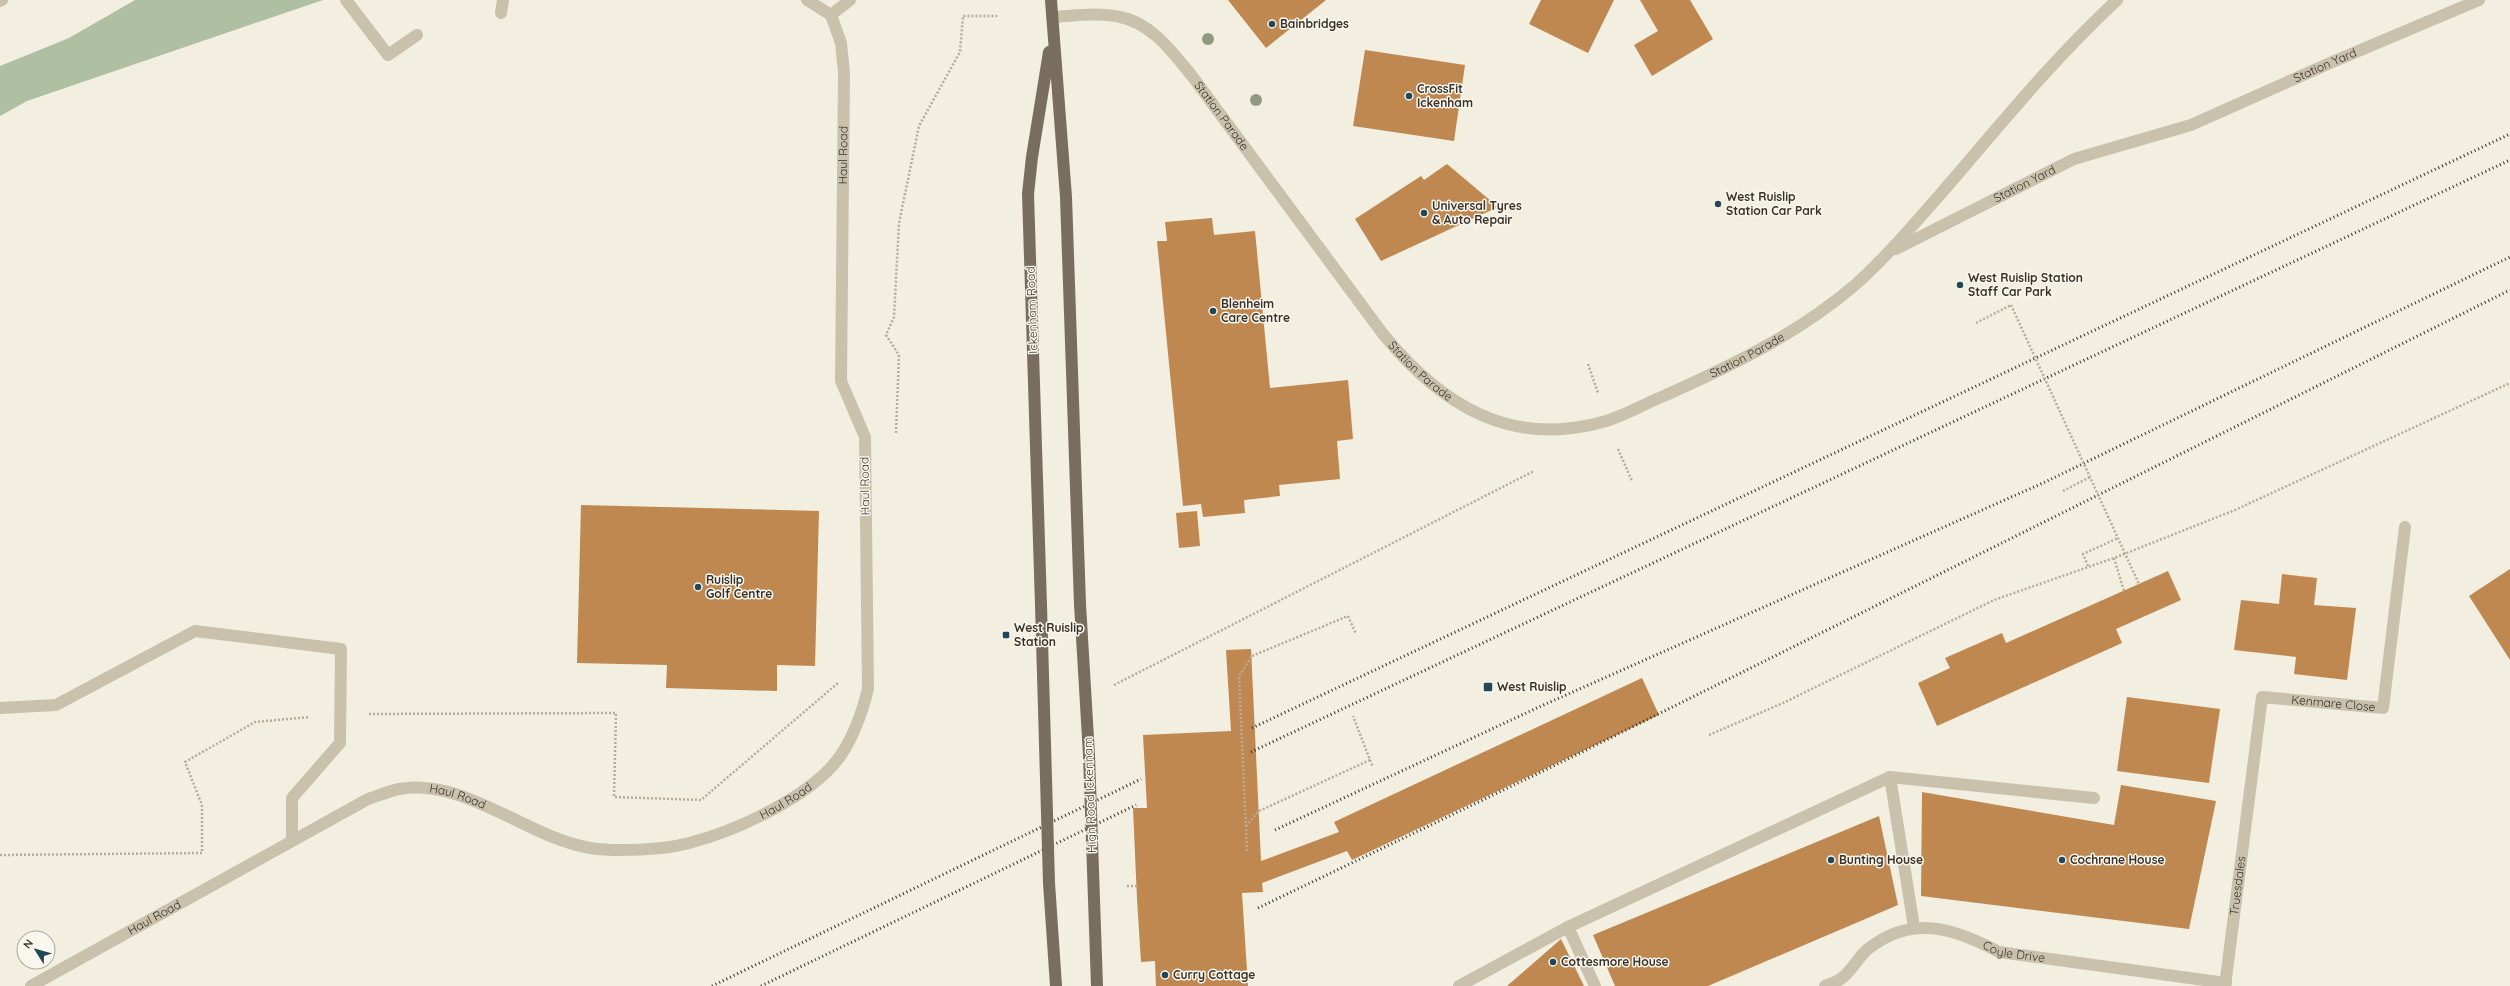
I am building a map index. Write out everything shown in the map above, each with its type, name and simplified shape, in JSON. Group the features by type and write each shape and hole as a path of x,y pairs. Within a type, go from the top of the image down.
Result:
{"main road":[{"name":"Ickenham Road","path":"1050,0 1066,197 1080,604"},
{"name":"Ickenham Road","path":"1052,17 1047,75 1032,157 1028,194 1042,605 1049,883 1056,986"},
{"name":"High Road Ickenham","path":"1080,604 1089,755 1097,986"}],"street":[{"path":"346,0 388,54 416,35"},
{"path":"501,14 503,0"},
{"path":"807,0 831,15 850,0"},
{"path":"1889,252 2068,48 2117,0"},
{"name":"Station Yard","path":"1889,252 2074,159 2191,125 2330,63 2479,0"},
{"name":"Haul Road","path":"31,986 368,799 400,789 443,791 471,800 561,841 590,848 623,850 681,844 733,828 776,808 811,785 840,756 858,725 868,689 865,437 841,381 844,73 841,43 831,15"},
{"name":"Station Parade","path":"1052,17 1119,16 1146,28 1158,37 1192,76 1398,353 1431,385 1451,400 1473,412 1496,421 1535,430 1553,430 1608,421 1732,364 1775,342 1816,316 1849,290 1889,252"},
{"name":"Kenmare Close","path":"2251,785 2262,697 2383,708 2405,527"},
{"path":"0,708 56,705 194,631 341,649 340,743 292,798 292,841"},
{"path":"1890,777 1914,927"},
{"path":"1459,986 1568,927 1890,777 2094,798"},
{"name":"Truesdales","path":"2226,985 2251,785"},
{"path":"1568,927 1595,986"},
{"name":"Coyle Drive","path":"1825,986 1843,978 1855,961 1872,946 1897,932 1914,927 1947,930 1978,940 1999,952 2226,985"}],"path":[{"path":"865,452 895,451 899,355 886,335 894,317 899,223 919,126 960,52 963,16 999,16"},
{"path":"1976,323 2011,305 2139,584"},
{"path":"1588,364 1599,397"},
{"path":"1709,735 1783,703 1994,600 2114,558 2291,485 2510,383"},
{"path":"1621,459 1632,481"},
{"path":"1114,685 1534,471"},
{"path":"2064,491 2090,477"},
{"path":"2088,566 2083,554 2118,538"},
{"path":"2114,558 2124,591"},
{"path":"1247,851 1239,676 1252,656 1348,616 1356,634"},
{"path":"0,856 202,853 202,806 185,762 255,722 340,714 616,713 614,797 701,800 841,681"},
{"path":"1353,716 1373,766"},
{"path":"1246,826 1259,811 1370,760"},
{"path":"1127,886 1137,886"}],"green space":[{"path":"135,0 323,0 27,101 0,116 0,66 69,38"}],"building":[{"name":"Bainbridges","path":"1228,0 1326,0 1266,48"},
{"path":"1541,0 1614,0 1588,53 1529,24"},
{"path":"1640,0 1690,0 1713,39 1652,76 1634,45 1658,31"},
{"name":"CrossFit Ickenham","path":"1365,50 1465,65 1454,141 1353,126"},
{"name":"Universal Tyres & Auto Repair","path":"1447,164 1498,207 1381,261 1355,219 1421,176 1424,180"},
{"name":"Blenheim Care Centre","path":"1212,218 1214,235 1255,231 1270,388 1348,380 1353,439 1337,441 1340,479 1279,485 1280,496 1244,500 1245,513 1203,517 1201,504 1183,506 1157,241 1167,241 1165,222"},
{"name":"Ruislip Golf Centre","path":"581,505 819,511 815,666 777,665 777,691 666,688 667,665 577,663"},
{"path":"1197,511 1200,546 1179,548 1176,513"},
{"path":"2510,569 2510,660 2469,596"},
{"path":"2168,571 2181,600 2116,629 2122,643 1937,726 1918,683 1950,668 1945,658 2002,633 2006,643"},
{"path":"2282,574 2317,578 2314,605 2356,608 2347,680 2294,674 2296,657 2234,650 2241,600 2279,604"},
{"path":"1251,649 1261,861 1339,832 1334,822 1642,678 1659,715 1352,860 1347,851 1262,883 1263,892 1242,893 1248,986 1156,986 1155,961 1141,962 1137,899 1133,808 1147,808 1143,735 1231,731 1226,650"},
{"path":"2127,697 2220,709 2209,783 2117,771"},
{"name":"Cochrane House","path":"2121,785 2216,801 2189,929 1921,896 1922,792 2114,825"},
{"name":"Bunting House","path":"1879,816 1898,905 1708,986 1615,986 1593,935"},
{"name":"Cottesmore House","path":"1561,939 1584,986 1507,986"}],"railway":[{"path":"1252,728 2510,134"},
{"path":"1251,752 2510,160"},
{"path":"1275,830 1539,707 2043,483 2510,257"},
{"path":"1258,908 1568,759 2510,290"},
{"path":"712,986 1141,779"},
{"path":"761,986 1136,805"}],"place":[{"name":"Bainbridges","path":"1272,24"},
{"name":"CrossFit Ickenham","path":"1409,96"},
{"name":"West Ruislip Station Car Park","path":"1718,204"},
{"name":"Universal Tyres & Auto Repair","path":"1424,213"},
{"name":"West Ruislip Station Staff Car Park","path":"1960,285"},
{"name":"Blenheim Care Centre","path":"1213,311"},
{"name":"Ruislip Golf Centre","path":"698,587"},
{"name":"West Ruislip Station","path":"1006,635"},
{"name":"West Ruislip","path":"1488,687"},
{"name":"Bunting House","path":"1831,860"},
{"name":"Cochrane House","path":"2062,860"},
{"name":"Cottesmore House","path":"1553,962"},
{"name":"Curry Cottage","path":"1165,975"}]}
